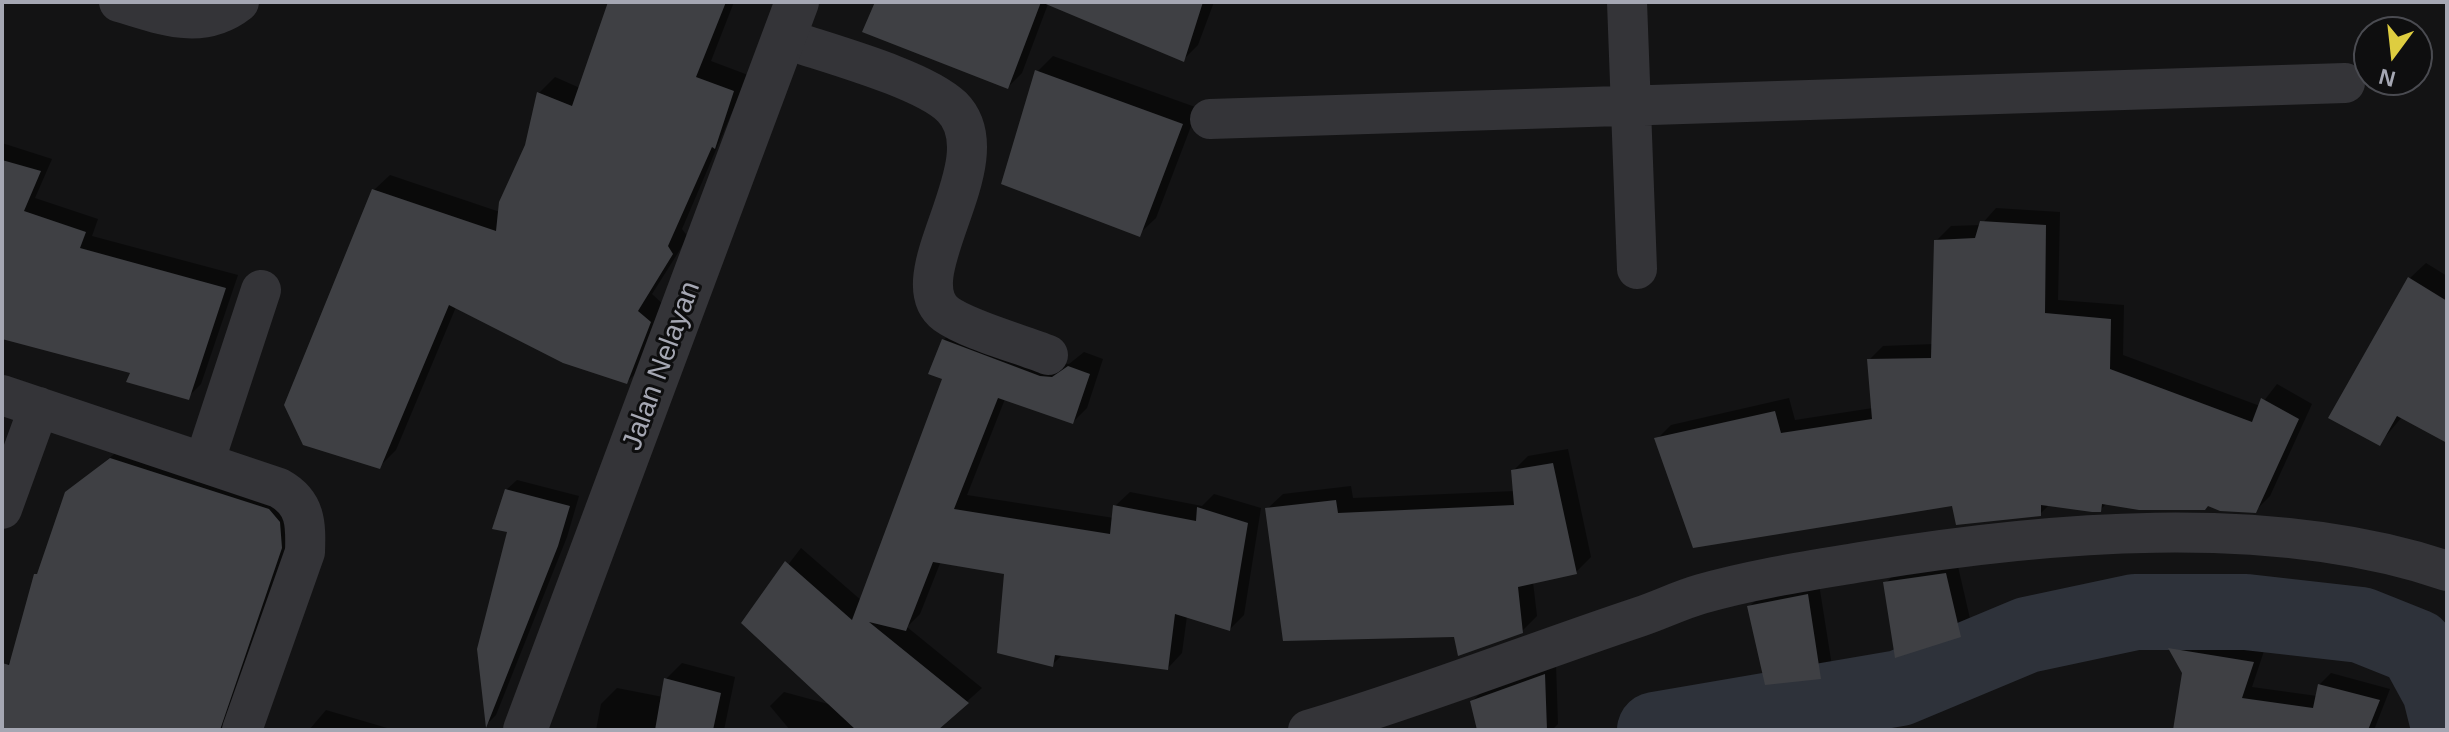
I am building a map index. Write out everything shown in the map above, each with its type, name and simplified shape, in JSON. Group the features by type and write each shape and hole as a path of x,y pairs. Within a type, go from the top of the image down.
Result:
{"street":[{"path":"119,2 184,19 206,19 239,2"},
{"path":"1627,2 1637,269"},
{"path":"790,20 922,88 953,109 966,131 968,155 935,271 935,298 946,314 1048,355"},
{"name":"Jalan Nelayan","path":"525,730 790,20"},
{"path":"1210,119 2345,83"},
{"path":"204,463 261,290"},
{"path":"2,395 292,495 300,504 306,522 305,552 242,730"},
{"path":"2,509 39,407"},
{"path":"1308,730 1408,700 1525,654 1699,594 1769,578 1975,543 2124,533 2211,535 2309,542 2402,558 2447,571"}],"building":[{"path":"608,2 726,2 696,77 734,91 715,149 712,147 668,246 673,254 638,311 651,322 627,384 563,363 449,305 380,469 303,445 284,405 372,189 496,231 499,202 525,145 537,92 572,106"},
{"path":"875,2 1041,2 1008,89 862,32"},
{"path":"1041,2 1203,2 1184,62"},
{"path":"1035,70 1183,124 1140,237 1001,184"},
{"path":"2,160 41,171 24,211 86,232 80,248 226,288 189,400 126,382 130,373 2,339"},
{"path":"1980,221 2046,225 2045,313 2111,319 2110,369 2252,422 2261,398 2299,419 2256,513 2220,511 2208,506 2205,510 2139,510 2102,504 2101,512 2092,512 2041,505 2041,516 1956,525 1952,506 1693,548 1654,438 1775,411 1781,433 1872,419 1867,359 1931,358 1934,240 1975,238"},
{"path":"2408,277 2447,301 2447,443 2397,416 2380,446 2328,418"},
{"path":"942,339 1040,376 1052,377 1068,366 1090,374 1073,424 998,398 954,509 1110,534 1113,505 1196,521 1197,507 1248,523 1230,631 1175,614 1168,670 1055,655 1053,667 997,653 1004,574 933,562 906,631 869,622 969,703 938,730 856,730 741,623 785,561 852,620 942,379 928,374"},
{"path":"110,458 269,509 280,522 282,548 220,730 2,730 2,663 9,665 34,574 37,574 65,492"},
{"path":"1553,463 1577,574 1518,587 1523,633 1458,656 1454,637 1283,641 1265,508 1336,500 1338,513 1514,505 1511,470"},
{"path":"505,489 570,506 558,546 486,728 477,649 507,532 492,529"},
{"path":"1946,573 1961,637 1895,658 1883,582"},
{"path":"1808,594 1821,679 1765,685 1747,606"},
{"path":"2168,648 2254,662 2242,698 2313,708 2318,684 2380,700 2368,730 2173,730 2182,673"},
{"path":"1545,674 1547,730 1477,730 1470,701"},
{"path":"664,678 721,693 713,730 655,730"}],"waterway":[{"path":"1655,730 1900,688 2027,635 2135,612 2246,612 2361,625 2416,647 2440,691 2447,719"}]}
